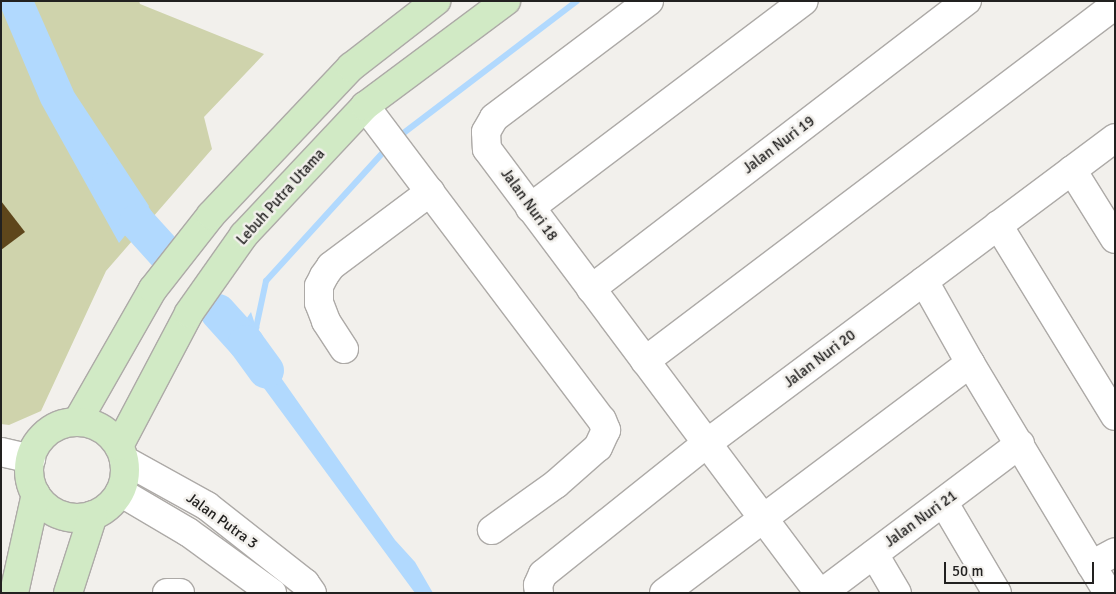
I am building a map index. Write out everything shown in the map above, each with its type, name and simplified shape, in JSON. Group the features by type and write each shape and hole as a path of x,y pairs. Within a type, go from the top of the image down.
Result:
{"main road":[{"path":"77,422 153,289 212,215 351,67 436,1"},
{"name":"Lebuh Putra Utama","path":"122,453 189,313 244,235 366,106 506,1"},
{"path":"77,422 101,428 122,453 125,476 120,492 113,502 93,515 77,518 61,515 46,507 36,494 31,483 30,459 37,444 47,433 61,425 77,422"},
{"path":"14,593 36,494"},
{"path":"68,593 93,515"}],"street":[{"name":"Jalan Nuri 18","path":"649,1 494,118 486,132 487,148 706,444 820,593"},
{"path":"530,208 804,1"},
{"name":"Jalan Nuri 19","path":"591,288 967,1"},
{"path":"645,361 1113,6"},
{"path":"366,106 596,412 606,430 598,447 556,484 492,530"},
{"name":"Jalan Nuri 20","path":"539,592 538,585 544,574 706,444 1115,138"},
{"path":"1072,170 1115,239"},
{"path":"344,349 326,321 319,303 319,286 324,276 331,266 430,192"},
{"path":"998,225 1115,416"},
{"path":"924,281 970,363 1108,593"},
{"path":"664,593 970,363"},
{"name":"Jalan Nuri 21","path":"820,593 1020,444"},
{"path":"1,452 30,459"},
{"name":"Jalan Putra 3","path":"122,453 207,506 305,583 312,593"},
{"name":"Jalan Putra 3","path":"120,492 188,532 272,593"},
{"path":"944,502 998,593"},
{"path":"1091,566 1115,552"},
{"path":"874,554 897,593"}],"green space":[{"path":"1,1 139,1 140,4 264,54 204,117 212,149 106,271 41,411 9,425 1,424"}],"water":[{"path":"1,1 34,1 74,92 149,206 119,243 41,103 1,8"},
{"path":"251,312 265,355 395,540 415,562 433,593 415,593 230,342"}],"building":[{"path":"1,201 25,232 1,250"}],"waterway":[{"path":"397,138 577,1"},
{"path":"251,335 256,328 266,281 388,147"},
{"path":"110,181 137,222 166,254"},
{"path":"218,312 246,343 266,371"}]}
